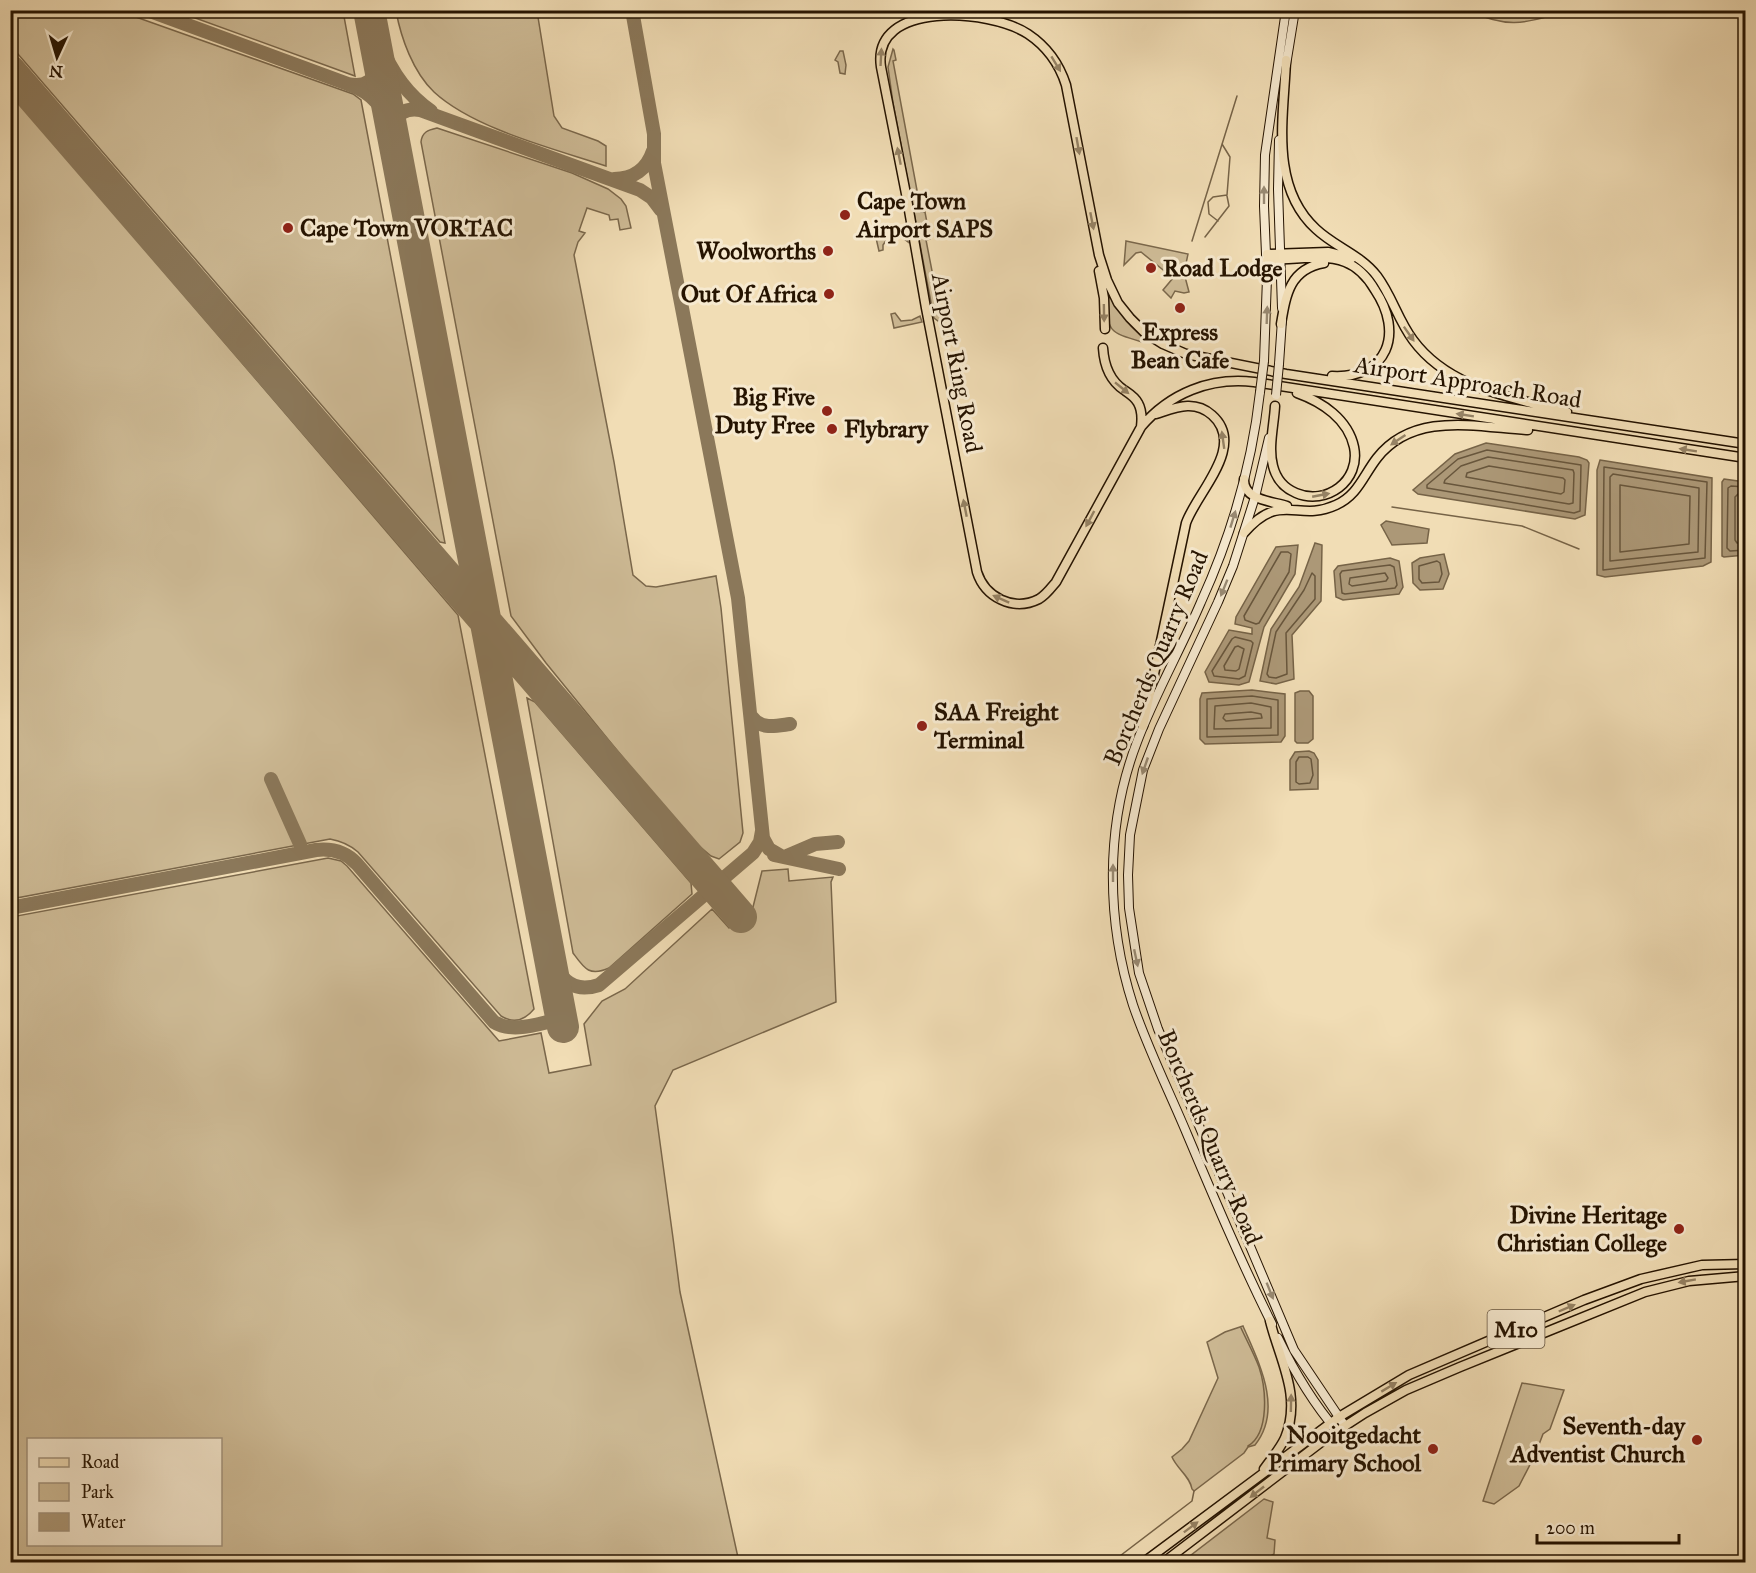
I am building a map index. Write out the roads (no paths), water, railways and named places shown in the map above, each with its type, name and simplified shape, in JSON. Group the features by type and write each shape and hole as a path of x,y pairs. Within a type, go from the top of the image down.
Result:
{"main road":[{"name":"Borcherds Quarry Road","path":"1286,10 1265,155 1267,315 1264,361 1244,479 1208,588 1143,726 1124,783 1114,848 1114,913 1124,972 1144,1034 1238,1253 1295,1371 1331,1424 1341,1429"},
{"name":"Borcherds Quarry Road","path":"1295,10 1286,60 1278,153 1282,256 1281,324 1275,406 1255,497 1244,533 1218,602 1168,709 1143,770 1130,835 1129,914 1139,973 1158,1029 1290,1343 1310,1377 1339,1417 1341,1429"},
{"name":"Airport Ring Road","path":"1186,354 1155,340 1128,316 1111,291 1099,255 1063,76 1047,51 1031,36 992,18 973,14 945,11 908,18 888,33 881,51 881,67 908,199 976,568 986,588 998,599 1016,604 1032,602 1046,594 1056,582 1141,427 1152,415 1171,400 1197,387 1222,381 1254,382"},
{"path":"1286,60 1283,152 1285,172 1297,204 1311,225 1368,267 1380,280 1399,319 1414,342 1437,365 1472,386 1519,400 1572,414 1653,427 1673,433"},
{"path":"1267,257 1335,252 1368,267"},
{"path":"1099,255 1105,329"},
{"path":"1282,256 1337,259 1356,268 1370,282 1383,303 1390,323 1388,345 1378,361 1367,371 1349,377 1286,374"},
{"path":"1281,324 1289,288 1297,277 1311,267 1328,262 1342,264 1358,272 1370,282"},
{"path":"1103,348 1105,364 1110,375 1140,405 1141,427"},
{"name":"Airport Approach Road","path":"1186,354 1286,374 1746,444"},
{"name":"Airport Approach Road","path":"1254,382 1746,459"},
{"path":"1275,406 1272,462 1283,484 1293,492 1310,497 1326,495 1341,486 1352,472 1354,459 1354,447 1346,429 1332,412 1321,404 1283,387"},
{"path":"1143,726 1186,525 1194,505 1221,462 1225,448 1220,424 1204,410 1192,406 1179,406 1152,415"},
{"path":"1244,533 1255,520 1270,512 1326,509 1346,500 1360,486 1374,463 1387,448 1403,436 1425,427 1444,424 1585,434"},
{"path":"1244,479 1246,491 1255,497 1299,509"},
{"name":"M10","path":"1144,1563 1339,1417 1401,1379 1619,1286 1659,1273 1691,1266 1746,1264"},
{"name":"M10","path":"1164,1563 1341,1429 1365,1413 1429,1380 1628,1298 1689,1281 1746,1276"},
{"path":"1261,1475 1282,1444 1291,1413 1291,1385 1270,1321"}],"water":[{"path":"1486,443 1587,460 1589,463 1585,515 1575,519 1418,494 1413,490 1455,454"},
{"path":"1600,460 1712,478 1711,562 1703,566 1605,577 1597,575 1597,470"},
{"path":"1724,479 1745,482 1745,555 1722,556 1722,482"},
{"path":"1386,521 1429,529 1427,543 1392,545 1381,525"},
{"path":"1315,543 1322,545 1321,601 1292,635 1294,679 1276,684 1260,681 1271,629 1299,587"},
{"path":"1298,545 1295,574 1264,627 1249,682 1239,685 1209,682 1205,672 1229,630 1252,634 1252,628 1235,624 1236,617 1276,547"},
{"path":"1444,554 1449,574 1443,589 1420,590 1413,583 1412,563 1420,558"},
{"path":"1390,558 1399,561 1403,587 1399,594 1343,600 1336,597 1334,571 1338,566"},
{"path":"1252,690 1285,694 1285,736 1281,742 1205,744 1200,739 1202,693"},
{"path":"1309,691 1313,696 1313,739 1308,743 1295,741 1295,693"},
{"path":"1295,752 1314,753 1318,760 1318,789 1290,790 1290,760"}],"waterway":[{"path":"1192,241 1237,96"},
{"path":"1218,221 1209,214 1208,202 1213,197 1227,195 1230,157 1222,144"},
{"path":"1205,237 1229,206 1227,196"},
{"path":"1392,507 1522,526 1579,549"},
{"path":"1241,1328 1259,1367 1264,1398 1260,1431 1248,1446"},
{"path":"1112,1562 1192,1501 1194,1491"}],"place":[{"name":"Cape Town Airport SAPS","path":"845,215"},
{"name":"Cape Town VORTAC","path":"288,228"},
{"name":"Woolworths","path":"828,251"},
{"name":"Road Lodge","path":"1151,268"},
{"name":"Out Of Africa","path":"829,294"},
{"name":"Express Bean Cafe","path":"1180,308"},
{"name":"Big Five Duty Free","path":"827,411"},
{"name":"Flybrary","path":"832,429"},
{"name":"SAA Freight Terminal","path":"922,726"},
{"name":"Divine Heritage Christian College","path":"1679,1229"},
{"name":"Seventh-day Adventist Church","path":"1697,1440"},
{"name":"Nooitgedacht Primary School","path":"1433,1449"}]}
